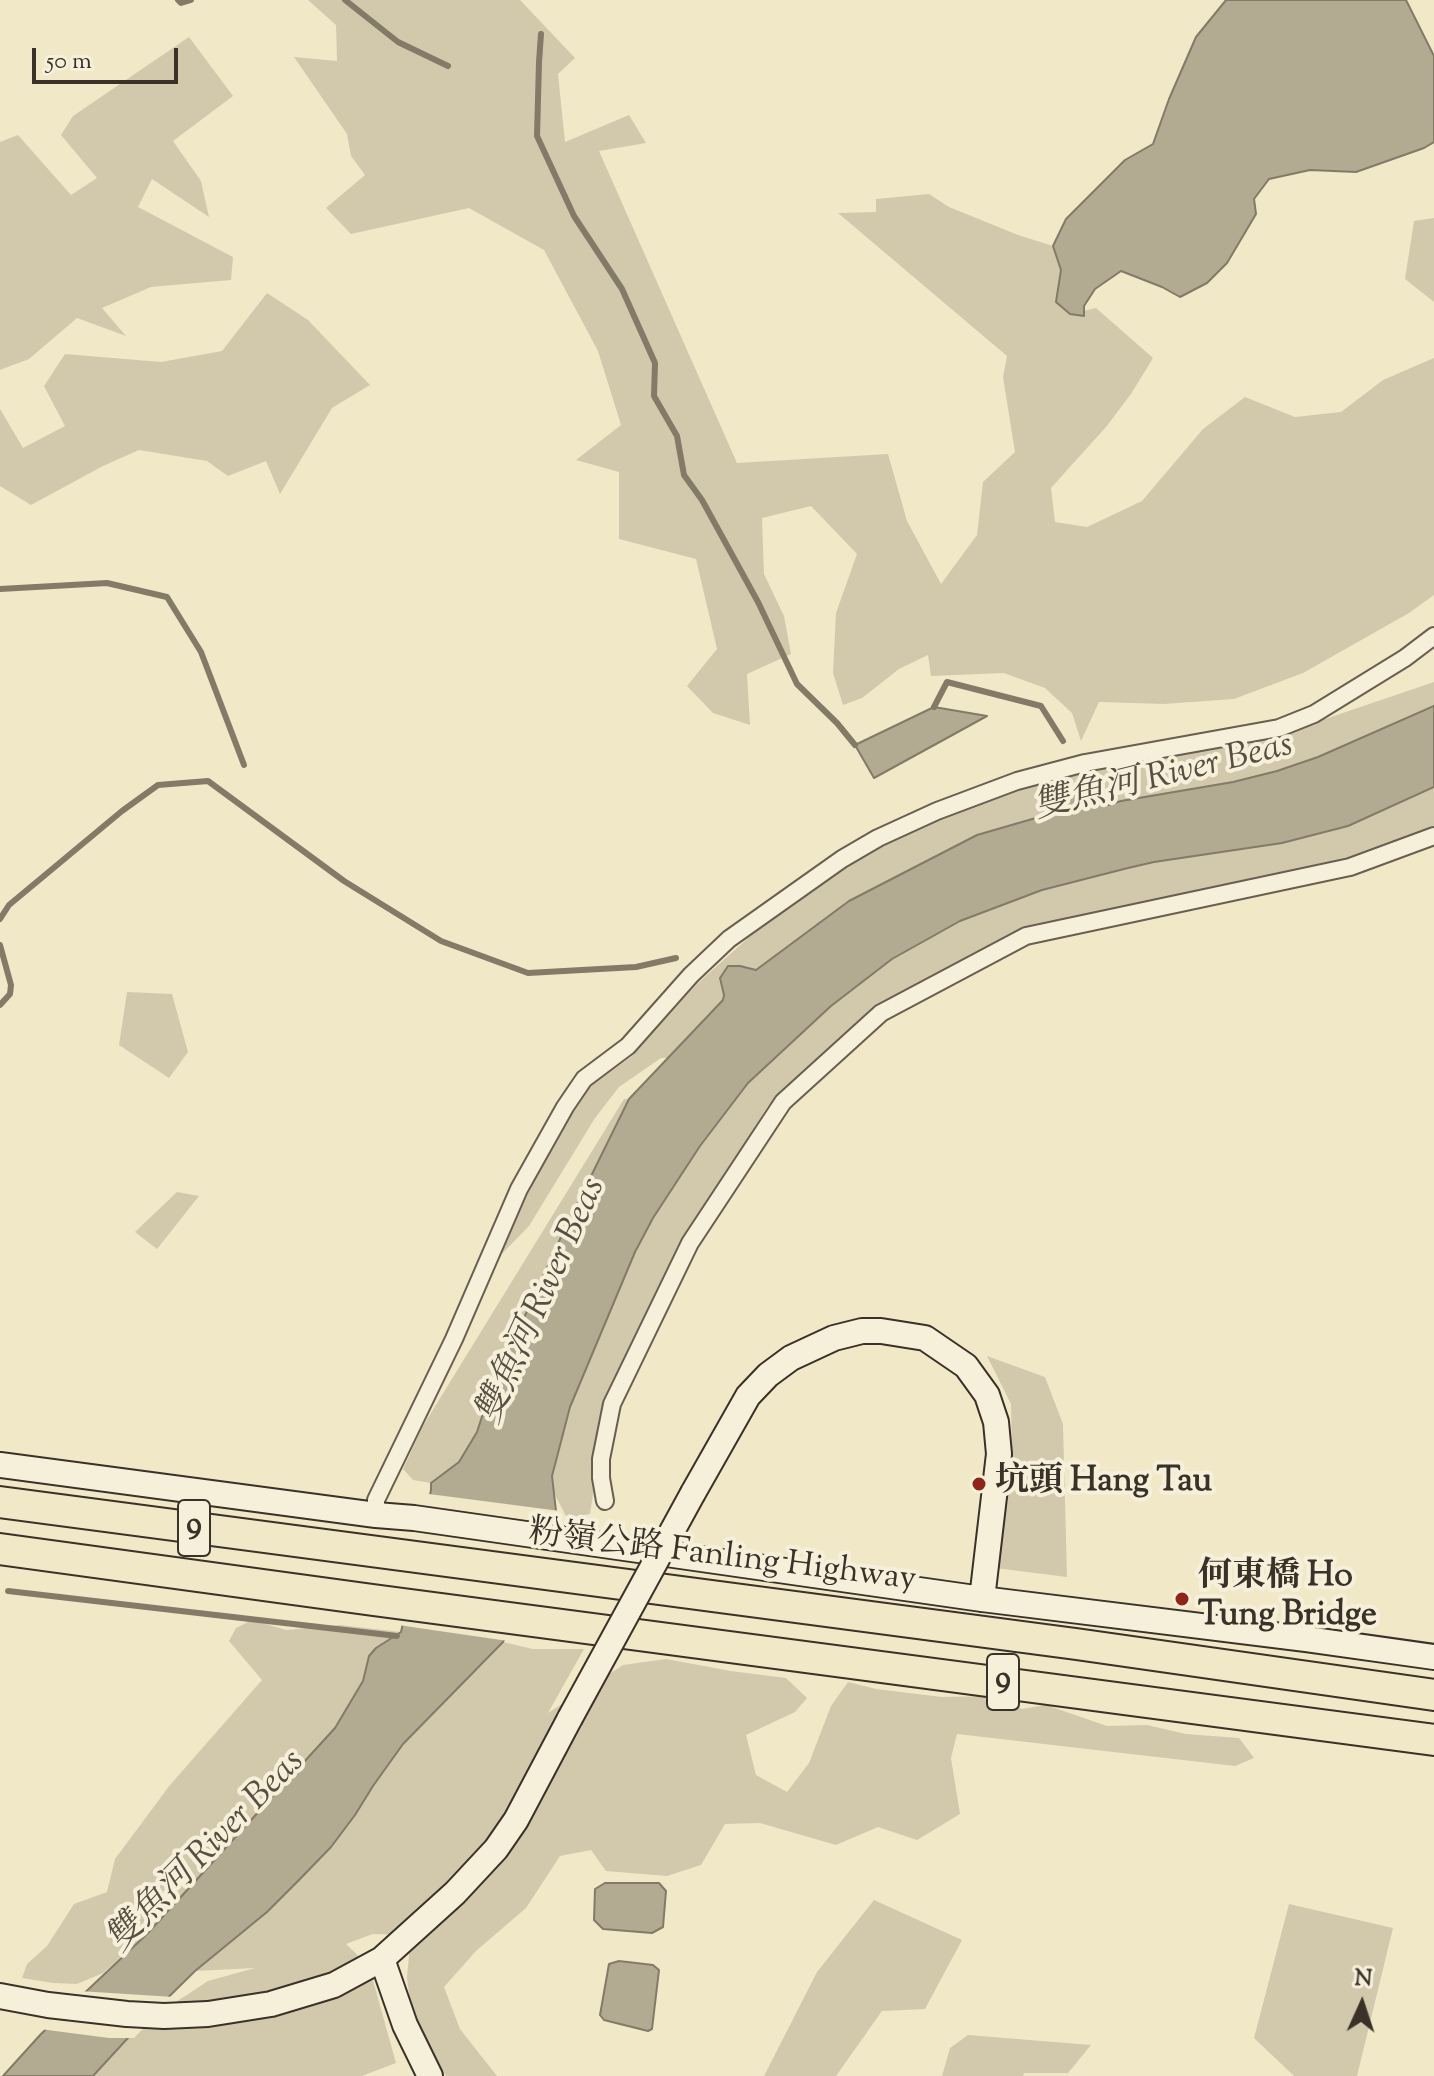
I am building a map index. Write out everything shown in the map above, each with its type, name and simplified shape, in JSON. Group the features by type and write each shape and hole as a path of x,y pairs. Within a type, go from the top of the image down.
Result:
{"highway":[{"name":"粉嶺公路 Fanling Highway","path":"0,1502 1060,1641 1434,1695"},
{"name":"9","path":"0,1549 1434,1740"}],"street":[{"path":"376,1515 376,1500 454,1339 519,1189 565,1107 584,1079 628,1046 691,975 729,939 842,859 878,838 937,811 1017,781 1085,763 1279,728 1314,714 1405,658 1434,636"},
{"path":"605,1501 601,1459 612,1404 690,1243 783,1102 881,1013 1026,936 1350,867 1434,836"},
{"path":"0,1996 127,2014 208,2014 271,2004 334,1985 382,1959 455,1893 496,1849 516,1820 748,1396 768,1375 791,1358 834,1338 862,1331 925,1338 966,1366 987,1395 996,1422 999,1454 982,1599"},
{"path":"0,1465 414,1518 982,1599 1434,1657"},
{"path":"382,1959 425,2074"}],"shaded area":[{"path":"308,0 520,0 575,58 558,74 565,142 629,115 646,143 599,151 737,463 888,454 907,521 941,584 977,535 983,482 1015,452 1003,377 1007,356 838,213 876,212 876,199 929,194 949,207 1053,246 1061,270 1056,302 1070,314 1096,308 1153,358 1106,427 1051,488 1055,522 1087,527 1142,501 1203,429 1245,397 1295,417 1341,412 1383,380 1434,358 1434,595 1409,613 1303,673 1234,699 1164,704 1099,702 1081,741 1072,713 1045,688 1004,673 931,676 928,655 899,669 862,698 843,705 833,673 836,613 857,554 811,506 762,518 764,574 784,616 791,654 747,674 750,725 713,713 687,686 717,649 696,559 619,539 619,472 576,460 621,425 598,351 544,250 469,208 351,234 326,208 365,175 351,156 347,134 294,57 337,61 336,25"},
{"path":"189,37 233,96 173,141 201,181 209,217 152,179 138,207 233,257 231,280 151,287 102,308 126,336 77,318 29,359 0,370 0,142 18,135 71,195 97,178 61,135 73,116"},
{"path":"1434,218 1434,302 1405,279 1414,221"},
{"path":"267,293 308,320 370,385 332,408 280,494 266,461 228,476 207,461 139,450 31,505 0,486 0,409 23,448 65,426 44,386 65,354 161,362 222,351"},
{"path":"1434,682 1434,706 1318,757 1277,771 1108,805 1081,794 1053,813 977,835 849,901 756,970 740,966 720,978 723,1000 670,1058 661,1058 619,1087 595,1118 529,1226 493,1263 556,1138 589,1087 631,1057 698,983 756,931 814,887 865,854 925,822 1007,790 1100,765 1214,748 1281,734"},
{"path":"1434,787 1434,827 1354,860 1018,930 877,1005 767,1107 664,1275 607,1400 590,1514 567,1518 554,1493 552,1476 555,1461 570,1407 635,1252 653,1218 700,1146 748,1083 831,1006 892,959 960,921 1042,890 1154,862 1282,843 1348,826"},
{"path":"127,992 172,994 188,1052 169,1078 119,1045"},
{"path":"624,1099 629,1099 561,1237 490,1392 468,1450 459,1462 431,1483 413,1480 403,1469 423,1426"},
{"path":"177,1192 199,1196 157,1249 135,1232"},
{"path":"987,1356 1045,1377 1063,1424 1067,1577 995,1568 1012,1459 1011,1404"},
{"path":"252,1620 286,1630 340,1625 401,1632 369,1656 363,1681 335,1728 147,1934 103,1973 77,1984 22,1978 27,1964 47,1946 74,1904 107,1892 115,1859 170,1785 262,1680 229,1641 236,1628"},
{"path":"503,1642 533,1649 584,1649 548,1713 623,1665 666,1659 786,1678 807,1698 795,1712 746,1735 756,1775 787,1792 809,1763 831,1706 848,1682 876,1689 942,1697 993,1696 1022,1709 1046,1705 1107,1726 1147,1725 1186,1734 1239,1738 1254,1758 1235,1766 957,1734 951,1758 960,1814 917,1840 878,1827 836,1845 760,1823 725,1824 701,1865 667,1876 606,1871 591,1850 560,1856 526,1908 476,1951 444,1987 460,2029 497,2076 446,2076 412,2019 407,1977 411,1935 373,1934 346,1944 369,1966 396,2063 362,2076 93,2076 139,2026 208,1981 255,1968 195,1971 267,1912 331,1847 403,1744"},
{"path":"874,1900 962,1940 925,2009 882,2011 836,2076 764,2076 817,1972"},
{"path":"1289,1904 1393,1928 1357,2076 1294,2076 1254,2038"},
{"path":"968,2035 1091,2045 1068,2073 942,2076 950,2048"}],"water":[{"path":"1226,0 1406,0 1434,56 1434,142 1356,172 1310,170 1269,179 1254,199 1256,214 1227,263 1207,283 1180,297 1121,271 1095,289 1084,306 1084,316 1070,314 1056,302 1061,270 1053,246 1066,219 1125,160 1153,144 1196,37"},
{"name":"雙魚河 River Beas","path":"1434,706 1434,787 1348,826 1282,843 1128,868 1042,890 960,921 892,959 831,1006 748,1083 700,1146 653,1218 635,1252 570,1407 552,1476 556,1511 503,1642 403,1744 331,1847 267,1912 195,1971 93,2076 3,2076 41,2034 147,1934 335,1728 363,1681 369,1656 401,1632 431,1483 459,1462 477,1432 490,1392 629,1099 723,1000 720,978 728,966 756,970 849,901 977,835 1053,813 1075,794 1088,795 1096,802 1108,805 1233,782 1318,757"},
{"path":"934,707 987,716 874,778 855,745"},
{"path":"605,1883 659,1883 666,1891 663,1927 652,1933 603,1929 594,1920 595,1889"},
{"path":"619,1961 653,1965 659,1970 652,2029 648,2031 604,2020 600,2015 609,1964"}],"pier":[{"path":"426,1496 560,1511 508,1641 398,1625"},
{"path":"79,1991 174,1997 134,2038 40,2029"}],"waterway":[{"path":"178,0 181,3 191,0"},
{"path":"345,0 398,42 448,66"},
{"path":"541,34 537,136 574,216 622,289 655,363 654,396 677,436 684,475 702,500 758,602 797,684 855,745"},
{"path":"0,589 107,583 167,597 201,652 244,765"},
{"path":"934,707 947,682 1041,706 1063,741"},
{"path":"0,919 9,905 158,785 208,781 344,881 441,941 528,973 636,967 676,958"},
{"path":"0,945 11,985 10,994 0,1005"},
{"path":"8,1591 397,1636"}],"place":[{"name":"坑頭 Hang Tau","path":"979,1484"},
{"name":"何東橋 Ho Tung Bridge","path":"1182,1599"}]}
